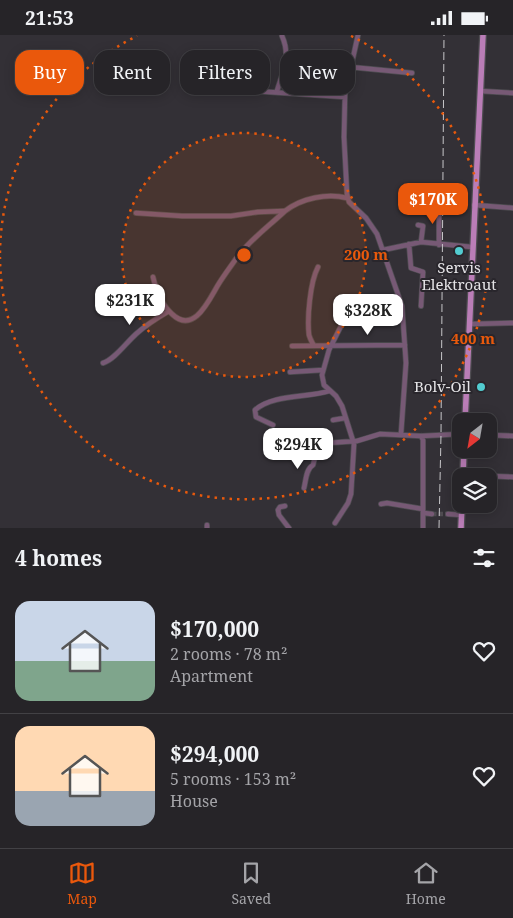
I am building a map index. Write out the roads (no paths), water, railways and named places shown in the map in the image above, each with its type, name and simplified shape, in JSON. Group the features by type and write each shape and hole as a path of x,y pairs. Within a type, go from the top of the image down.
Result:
{"main road":[{"path":"465,413 483,35"},
{"path":"461,528 462,515"}],"street":[{"path":"354,50 358,35"},
{"path":"277,91 287,54 287,47 282,36"},
{"path":"355,66 412,73"},
{"path":"270,91 345,97 344,137 347,198 375,229 402,306 406,363 401,435"},
{"path":"480,91 513,93"},
{"path":"153,277 155,287 169,311 181,320 189,320 204,309 227,270 242,251 292,205 325,196 347,198"},
{"path":"426,202 439,203 439,245"},
{"path":"474,205 513,208"},
{"path":"136,213 182,216 232,216 258,212 285,211"},
{"path":"418,225 423,226 421,242"},
{"path":"383,250 421,242 472,247"},
{"path":"409,244 411,268 423,272 421,306"},
{"path":"314,346 309,335 309,309 313,277 318,267"},
{"path":"335,523 348,503 351,494 353,441 339,400 322,382 323,370 329,350 355,298 359,297"},
{"path":"103,363 109,361 156,318 169,311"},
{"path":"472,324 513,323"},
{"path":"292,346 405,345"},
{"path":"290,372 323,370"},
{"path":"273,425 258,420 255,410 281,398 301,397 330,391"},
{"path":"333,420 345,418"},
{"path":"304,488 316,452 319,447 327,443 353,441 380,434 424,437 452,435"},
{"path":"498,435 513,436"},
{"path":"423,528 424,437"},
{"path":"497,477 513,477"},
{"path":"381,504 387,503 432,513"},
{"path":"285,506 280,507 278,511 289,528"},
{"path":"448,514 462,515"}],"tunnel":[{"path":"432,514 448,514"}],"railway":[{"path":"439,528 444,35"}],"place":[{"name":"Servis Elektroaut","path":"459,251"},
{"name":"Bolv-Oil","path":"481,387"}]}
